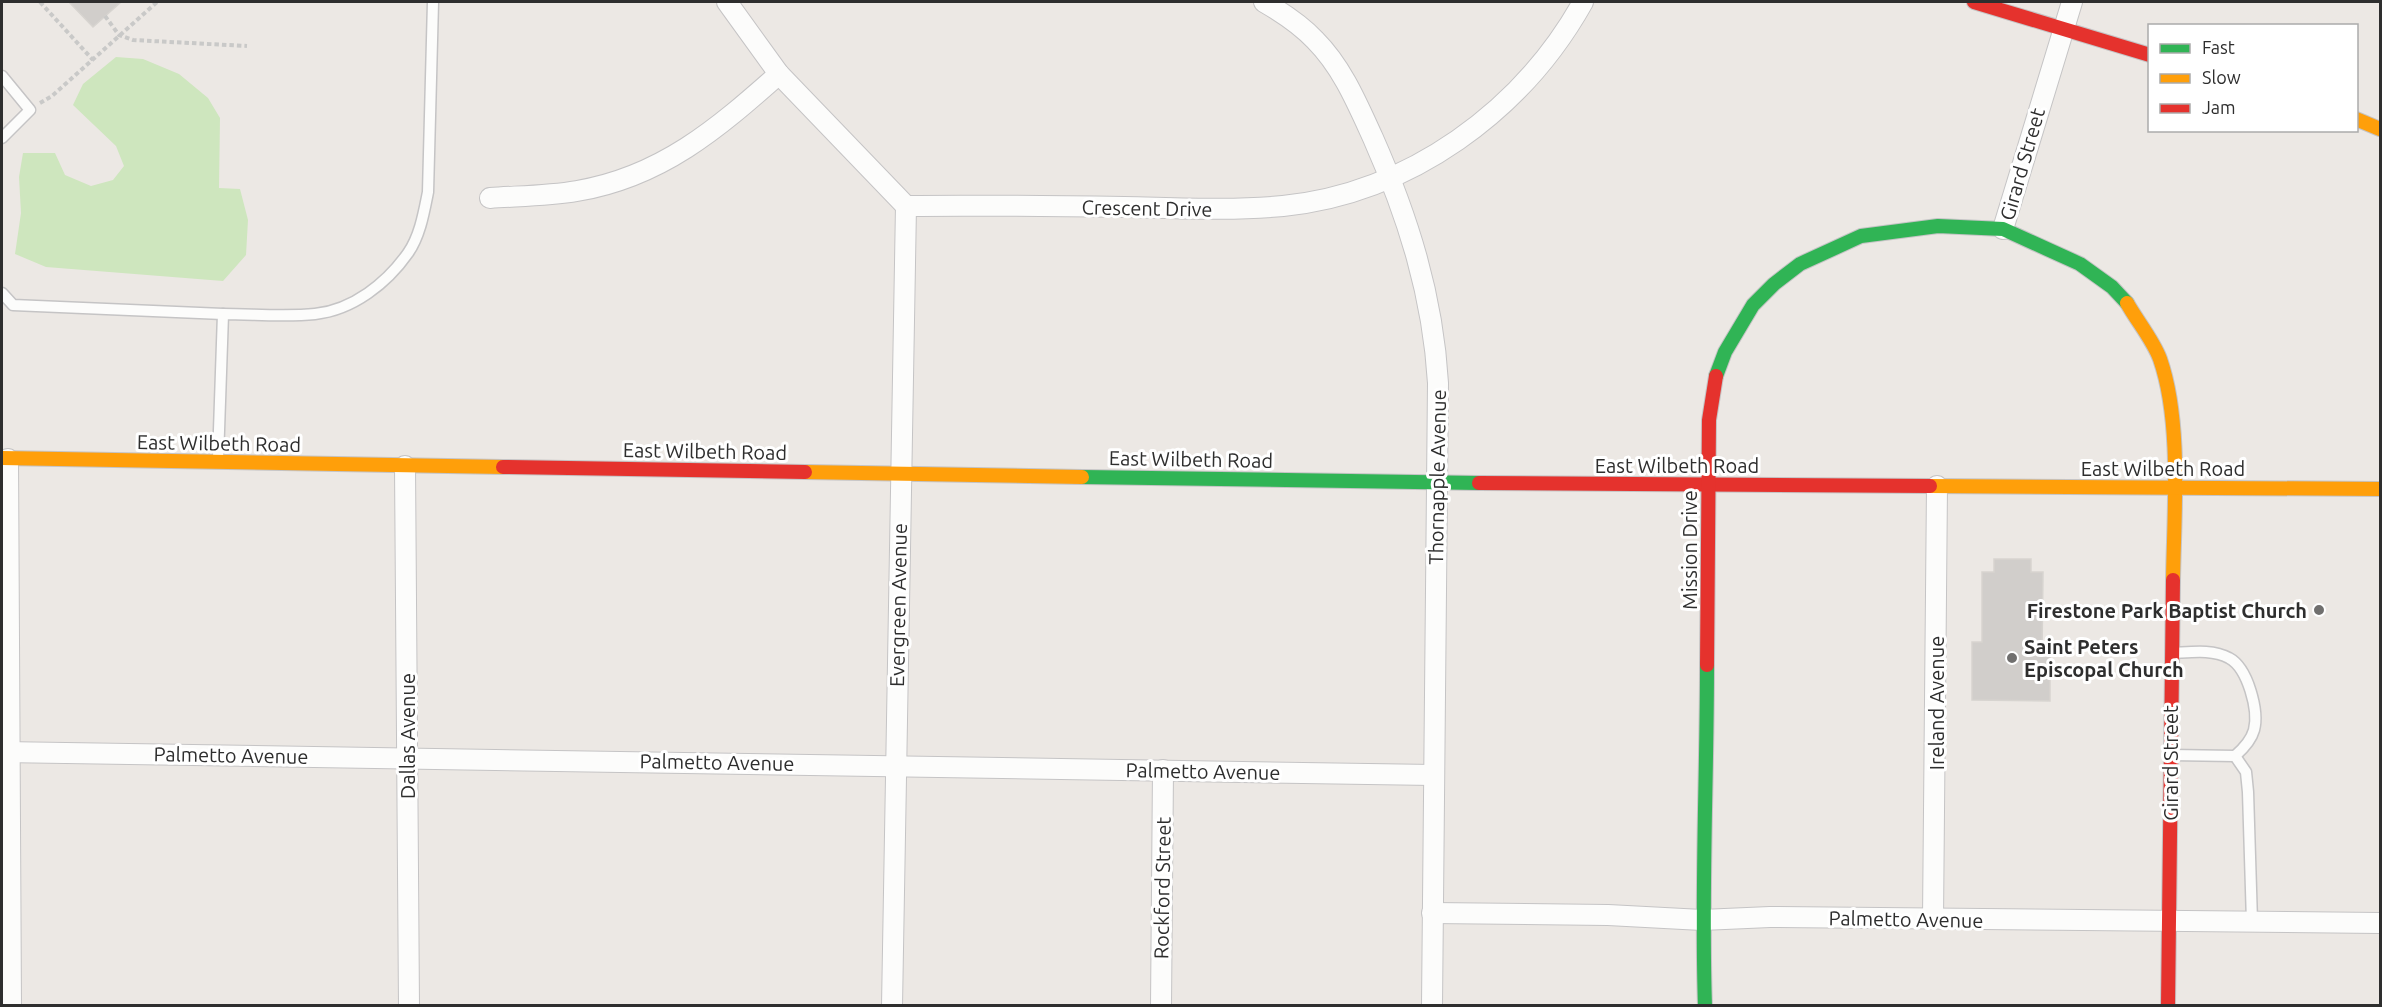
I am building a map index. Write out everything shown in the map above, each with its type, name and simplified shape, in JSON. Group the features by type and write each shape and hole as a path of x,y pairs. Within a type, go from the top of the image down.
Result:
{"main road":[{"path":"1974,2 2148,54"},
{"path":"2358,120 2380,129"},
{"name":"Mission Drive","path":"1705,1005 1702,920 1706,853 1709,420 1715,380 1725,352 1753,305 1774,284 1800,264 1861,236 1904,228 1938,226 2003,229"},
{"name":"Girard Street","path":"2003,229 2080,264 2112,287 2126,302 2159,357 2168,385 2174,487 2168,1005"},
{"name":"East Wilbeth Road","path":"5,459 1437,483 2380,489"}],"street":[{"path":"727,2 779,74 906,206"},
{"name":"Thornapple Avenue","path":"1264,2 1287,15 1329,56 1357,102 1391,180 1413,241 1426,287 1436,353 1432,1005"},
{"name":"Crescent Drive","path":"906,206 1239,209 1316,201 1391,180 1446,148 1493,113 1540,66 1558,43 1583,2"},
{"name":"Girard Street","path":"2003,229 2037,110 2072,2"},
{"path":"490,198 579,191 656,166 718,128 779,74"},
{"name":"Evergreen Avenue","path":"892,1005 906,206"},
{"path":"5,459 5,752 11,1005"},
{"name":"Dallas Avenue","path":"405,466 410,1005"},
{"name":"Ireland Avenue","path":"1933,919 1937,486"},
{"name":"Palmetto Avenue","path":"5,752 1433,775"},
{"name":"Rockford Street","path":"1161,1005 1163,770"},
{"name":"Palmetto Avenue","path":"1432,913 1608,915 1702,920 1770,917 2380,923"}],"lane":[{"path":"2,293 13,305 223,314 316,314 359,300 384,280 410,252 423,217 428,192 433,2"},
{"path":"2,76 29,108 2,138"},
{"path":"218,463 223,314"},
{"path":"2170,755 2235,756 2246,746 2255,729 2251,689 2242,670 2229,658 2208,652 2171,653"},
{"path":"2235,756 2246,772 2252,922"}],"path":[{"path":"40,2 93,60"},
{"path":"29,108 52,96 157,2"},
{"path":"105,16 119,35 133,40 247,46"}],"green space":[{"path":"116,57 143,59 179,74 208,98 220,118 219,188 240,189 248,220 246,255 223,281 46,267 15,254 21,213 19,177 23,153 55,153 65,175 91,186 113,180 124,166 116,146 73,105 83,84"}],"building":[{"path":"69,2 121,2 93,27"},
{"path":"1994,559 2031,559 2031,572 2043,572 2042,655 2050,655 2050,701 1972,700 1972,642 1982,642 1982,572 1994,572"}],"traffic: fast":[{"path":"1716,376 1725,352 1753,305 1774,284 1800,264 1861,236 1938,226 2003,229 2080,264 2112,287 2127,303"},
{"path":"1082,477 1479,483"},
{"path":"1705,1006 1707,665"}],"traffic: slow":[{"path":"2358,120 2380,129"},
{"path":"2127,303 2160,359 2167,384 2175,468 2173,580"},
{"path":"2,458 503,467"},
{"path":"805,472 1082,477"},
{"path":"1930,486 2380,489"}],"traffic: jam":[{"path":"1974,2 2148,54"},
{"path":"1707,665 1709,420 1716,376"},
{"path":"503,467 805,472"},
{"path":"1479,483 1930,486"},
{"path":"2168,1006 2173,580"}],"place":[{"name":"Firestone Park Baptist Church","path":"2319,610"},
{"name":"Saint Peters Episcopal Church","path":"2012,658"}]}
